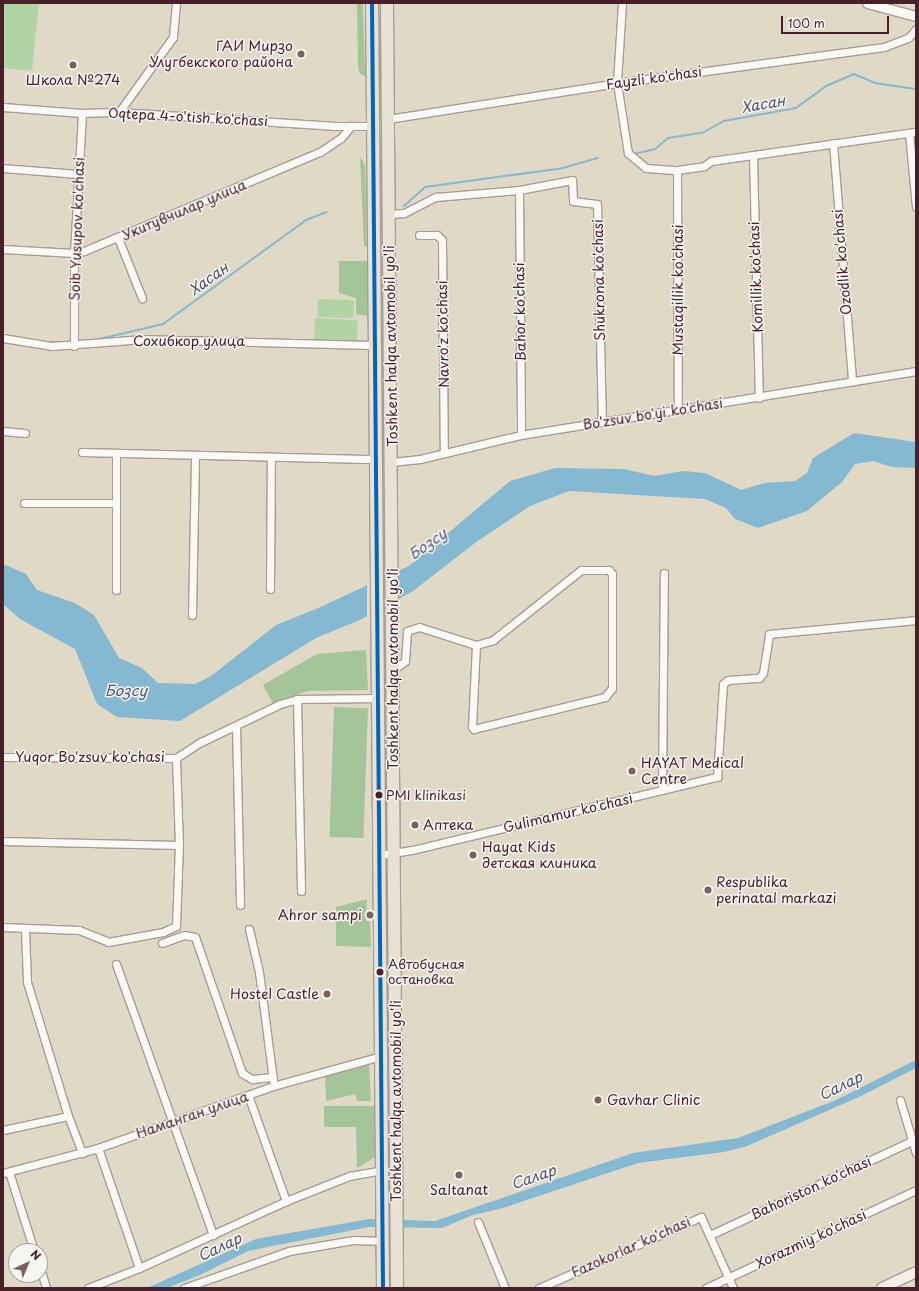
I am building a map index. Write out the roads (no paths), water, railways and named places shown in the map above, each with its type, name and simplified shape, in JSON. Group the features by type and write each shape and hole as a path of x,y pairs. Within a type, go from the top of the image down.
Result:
{"highway":[{"name":"Toshkent halqa avtomobil yo'li","path":"372,3 378,555 383,1288"},
{"name":"Toshkent halqa avtomobil yo'li","path":"387,3 393,556 392,618 398,1288"},
{"path":"375,321 390,321"}],"main road":[{"path":"882,1288 916,1272"}],"street":[{"path":"119,112 174,37 176,3"},
{"path":"622,3 617,83 628,153 646,168 677,170 704,166 711,161 913,132 916,207"},
{"path":"868,3 916,16"},
{"name":"Fayzli ko'chasi","path":"388,119 617,83 884,47 908,38 916,29"},
{"name":"Oqtepa 4-o'tish ko'chasi","path":"3,107 82,113 119,112 351,126 373,126"},
{"name":"Soib Yusupov ko'chasi","path":"74,346 74,254 82,113"},
{"name":"Укитувчилар улица","path":"3,249 74,254 118,238 320,152 341,138 351,126"},
{"name":"Ozodlik ko'chasi","path":"833,143 852,381"},
{"name":"Komillik ko'chasi","path":"753,156 759,398"},
{"path":"3,168 78,174"},
{"name":"Mustaqillik ko'chasi","path":"677,170 678,409"},
{"name":"Shukrona ko'chasi","path":"389,214 404,213 436,197 519,190 572,180 573,202 598,204 602,422"},
{"name":"Bahor ko'chasi","path":"519,190 521,435"},
{"name":"Navro'z ko'chasi","path":"419,235 437,234 442,240 444,453"},
{"path":"118,238 142,298"},
{"name":"Сохибкор улица","path":"3,338 52,346 74,346 144,339 376,345"},
{"name":"Bo'zsuv bo'yi ko'chasi","path":"392,462 444,453 521,435 678,409 759,398 916,371"},
{"path":"3,431 24,433"},
{"path":"82,452 271,458 377,459"},
{"path":"116,453 116,590"},
{"path":"192,615 195,456"},
{"path":"270,589 271,458"},
{"path":"24,503 116,502"},
{"path":"393,670 405,661 407,631 419,627 476,645 493,640 581,570 608,570 612,574 612,688 605,697 474,729 472,727 476,645"},
{"path":"662,790 664,573"},
{"name":"Gulimamur ko'chasi","path":"380,854 394,853 717,777 723,684 728,680 759,678 763,673 769,634 916,620"},
{"name":"Yuqor Bo'zsuv ko'chasi","path":"3,757 176,758 201,742 280,704 297,699 378,698"},
{"path":"297,699 301,891"},
{"path":"236,726 240,905"},
{"path":"3,927 79,930 108,942 171,930 176,926 178,918 179,845 176,758"},
{"path":"3,841 179,845"},
{"path":"25,929 27,982 68,1116 82,1153"},
{"path":"249,929 259,972 273,1086"},
{"path":"162,943 184,935 196,937 242,1072 252,1079 272,1077"},
{"path":"116,964 213,1235"},
{"name":"Наманган улица","path":"6,1173 82,1153 273,1086 381,1056"},
{"path":"248,1095 286,1201"},
{"path":"900,1100 916,1153"},
{"path":"3,1130 68,1116"},
{"name":"Bahoriston ko'chasi","path":"710,1235 912,1141"},
{"path":"98,1148 139,1268"},
{"path":"88,1288 139,1268 286,1201 349,1176 382,1170"},
{"path":"6,1173 31,1243"},
{"name":"Xorazmiy ko'chasi","path":"706,1288 916,1190"},
{"name":"Fazokorlar ko'chasi","path":"539,1288 701,1216 710,1235"},
{"path":"478,1222 505,1288"},
{"path":"710,1235 733,1288"},
{"path":"184,1288 289,1251 353,1240 383,1237"}],"water":[{"name":"Бозсу","path":"854,433 916,442 916,468 892,467 873,461 855,464 842,482 807,511 758,528 735,519 726,508 705,499 569,491 530,506 475,543 413,591 360,620 316,638 180,721 117,717 97,704 75,649 20,619 3,604 3,564 26,574 37,590 75,603 94,615 119,658 142,668 158,683 195,684 211,676 276,625 316,609 409,566 510,481 555,468 624,469 654,476 683,471 705,473 741,490 764,483 795,481 807,473 813,458"},
{"name":"Салар","path":"916,1060 916,1068 861,1096 747,1146 724,1152 638,1163 503,1208 473,1215 442,1228 369,1227 248,1251 200,1275 167,1288 147,1288 256,1239 369,1219 435,1221 633,1153 738,1138 836,1100"}],"waterway":[{"name":"Хасан","path":"634,154 655,149 668,138 704,132 724,121 796,108 826,86 854,74 875,83 916,89"},
{"name":"Хасан","path":"404,206 425,187 563,168 598,158"},
{"name":"Хасан","path":"99,339 163,324 306,220 327,212"},
{"name":"Хасан","path":"46,342 59,342"}],"place":[{"name":"ГАИ Мирзо Улугбекского района","path":"301,54"},
{"name":"Школа №274","path":"73,65"},
{"name":"HAYAT Medical Centre","path":"632,771"},
{"name":"PMI klinikasi","path":"379,795"},
{"name":"Аптека","path":"415,825"},
{"name":"Hayat Kids детская клиника","path":"473,855"},
{"name":"Respublika perinatal markazi","path":"708,890"},
{"name":"Ahror sampi","path":"370,915"},
{"name":"Автобусная остановка","path":"380,972"},
{"name":"Hostel Castle","path":"327,994"},
{"name":"Gavhar Clinic","path":"598,1100"},
{"name":"Saltanat","path":"459,1175"}]}
